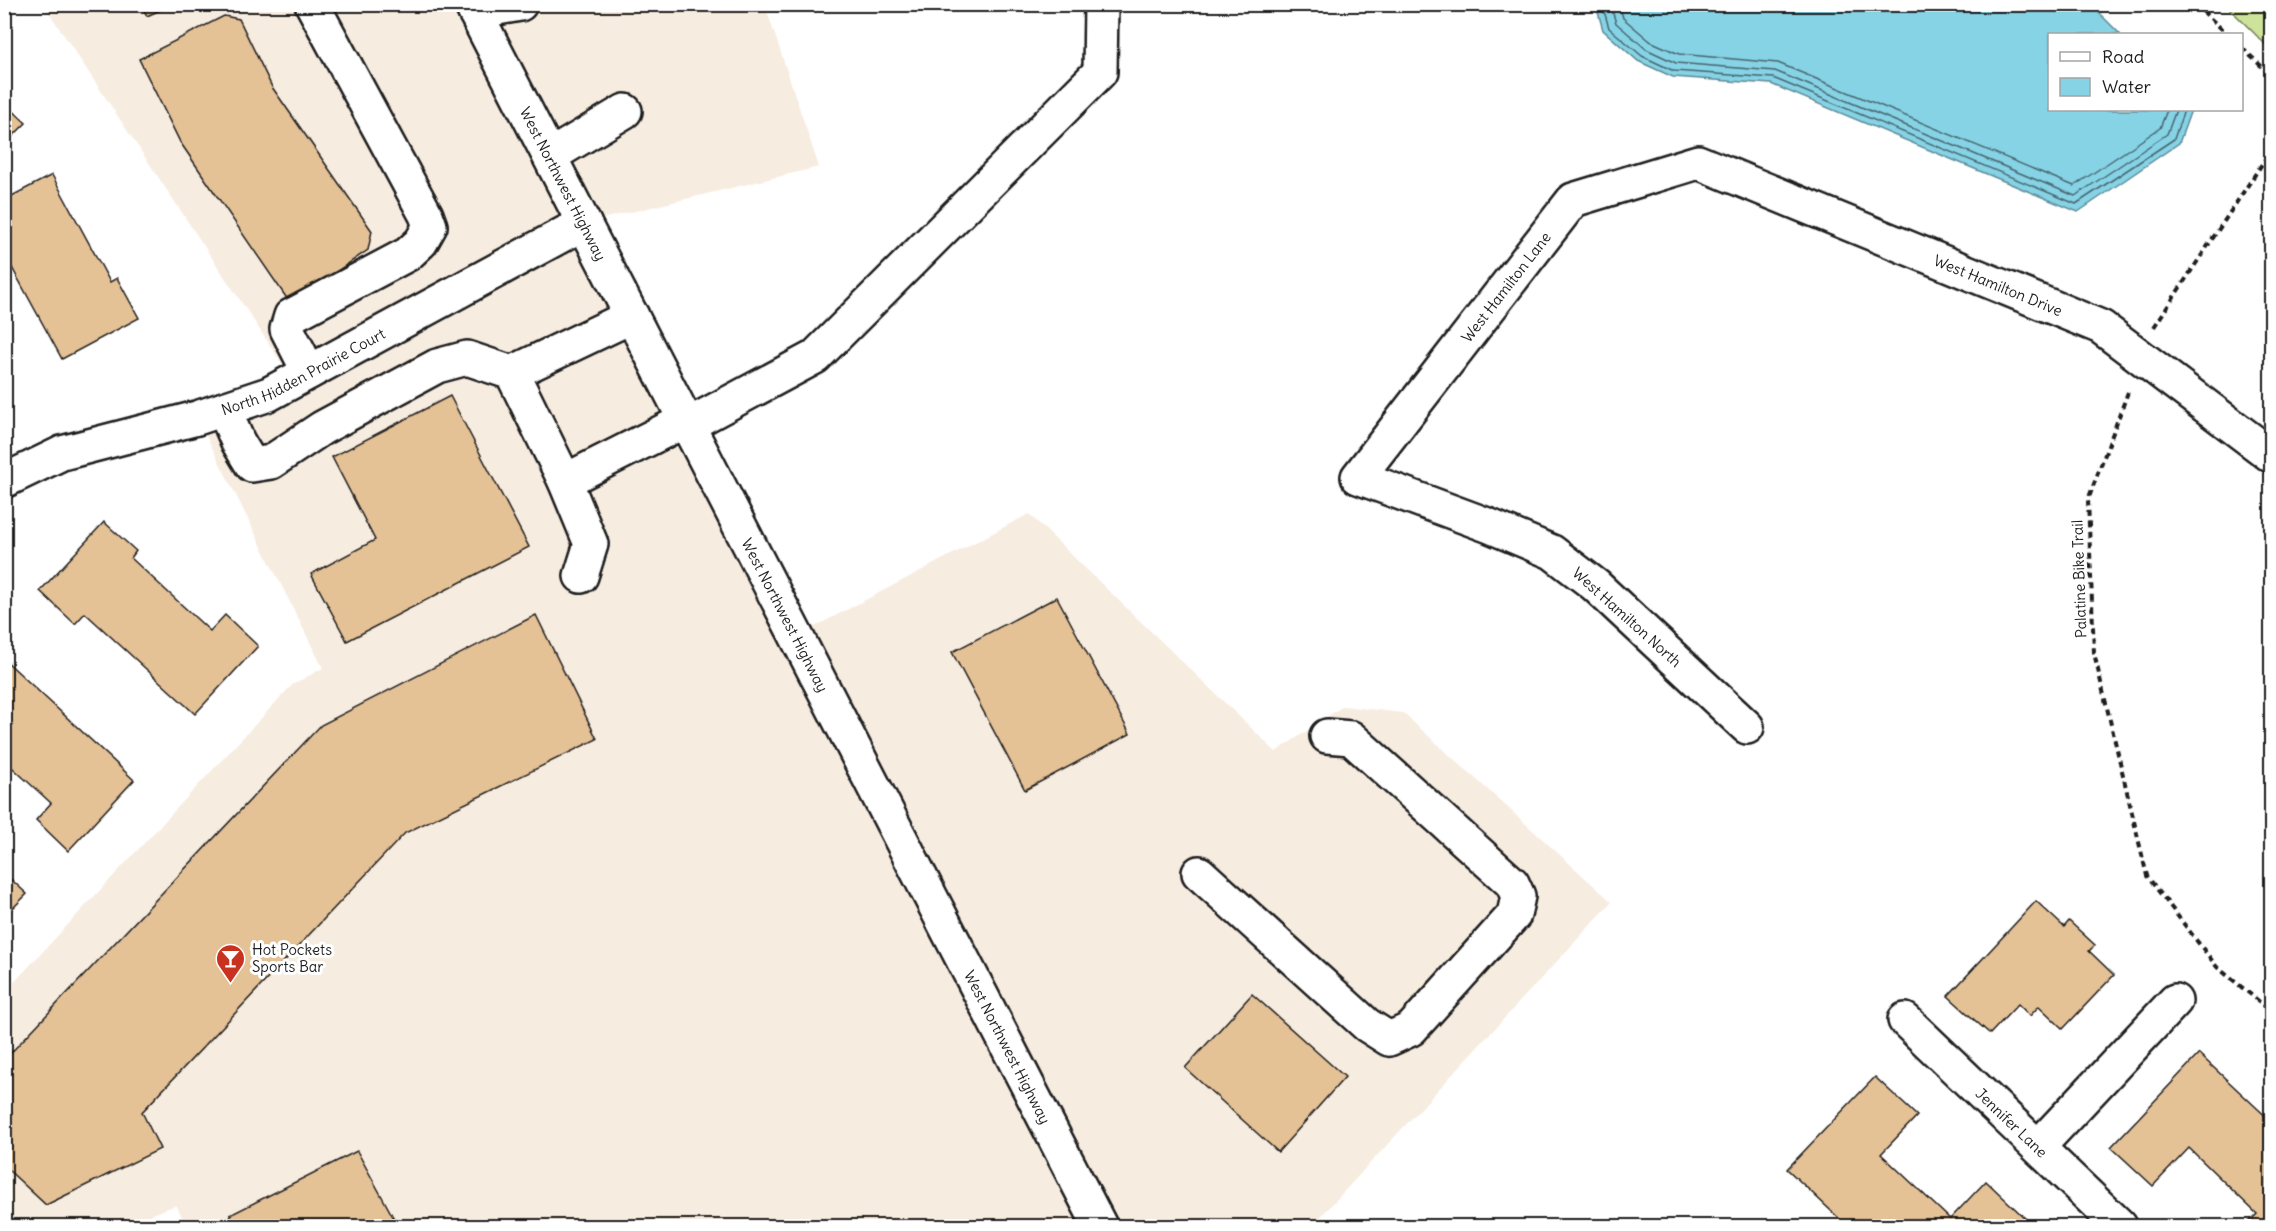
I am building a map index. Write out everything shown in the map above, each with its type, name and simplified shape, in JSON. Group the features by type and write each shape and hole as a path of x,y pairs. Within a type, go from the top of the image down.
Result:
{"street":[{"path":"473,8 520,4"},
{"path":"564,481 687,423 815,357 1100,72 1101,4"},
{"path":"309,372 287,329 291,316 408,254 421,242 430,226 316,6"},
{"name":"West Northwest Highway","path":"473,8 1100,1227"},
{"path":"549,156 625,111"},
{"name":"West Hamilton Drive","path":"1698,162 2101,327 2271,456"},
{"name":"West Hamilton Lane","path":"1358,477 1573,200 1698,162"},
{"name":"North Hidden Prairie Court","path":"4,481 62,453 197,418 269,394 584,223"},
{"path":"224,409 238,442 252,465 271,462 322,428 437,366 467,358 512,373 632,316"},
{"path":"512,373 564,481 591,544 581,576"},
{"name":"West Hamilton North","path":"1358,477 1490,526 1552,552 1595,585 1747,727"},
{"path":"1199,873 1367,1025 1389,1039 1411,1029 1514,915 1518,896 1512,883 1351,738 1327,736"},
{"path":"2038,1147 2175,1001"},
{"name":"Jennifer Lane","path":"1905,1020 2120,1227"}],"path":[{"path":"2195,4 2226,33"},
{"path":"2243,50 2271,76"},
{"name":"Palatine Bike Trail","path":"2271,136 2268,155 2156,323 2088,500 2094,653 2147,876 2217,967 2271,1012"}],"shaded area":[{"path":"44,5 765,5 819,167 585,223 797,636 1029,514 1276,752 1343,706 1403,713 1612,902 1312,1226 187,1226 176,1205 122,1226 5,1226 4,993 292,685 323,668 197,418 293,380"}],"green space":[{"path":"2226,5 2271,5 2271,50"}],"water":[{"path":"1596,5 2091,5 2119,33 2048,33 2048,111 2191,111 2179,143 2078,212 1771,84 1673,77 1638,61 1603,30"}],"building":[{"path":"141,4 174,4 147,16"},
{"path":"224,16 239,19 272,87 372,231 368,250 290,303 180,142 139,59"},
{"path":"4,102 26,123 4,145"},
{"path":"52,175 110,282 117,278 139,318 62,359 4,253 4,200"},
{"path":"450,396 529,547 347,641 311,574 375,540 332,457"},
{"path":"104,522 136,551 131,558 210,631 225,615 258,646 195,714 85,613 75,624 40,591"},
{"path":"1057,597 1130,734 1025,790 952,652"},
{"path":"536,615 597,739 405,833 142,1112 160,1149 46,1205 4,1166 4,1060 321,725"},
{"path":"4,659 134,780 68,851 36,820 51,803 4,760"},
{"path":"4,873 27,894 4,917"},
{"path":"2036,901 2064,927 2069,921 2095,945 2089,951 2114,975 2063,1029 2039,1006 2030,1016 2018,1004 1990,1034 1948,996"},
{"path":"1252,994 1345,1077 1278,1152 1185,1068"},
{"path":"2199,1054 2272,1122 2272,1226 2245,1226 2257,1214 2189,1148 2153,1186 2111,1147"},
{"path":"1875,1077 1917,1116 1881,1154 1950,1219 1986,1181 2027,1220 2021,1226 1847,1226 1787,1169"},
{"path":"357,1151 398,1226 235,1226 230,1215"}],"place":[{"name":"Hot Pockets Sports Bar","path":"231,984"}]}
